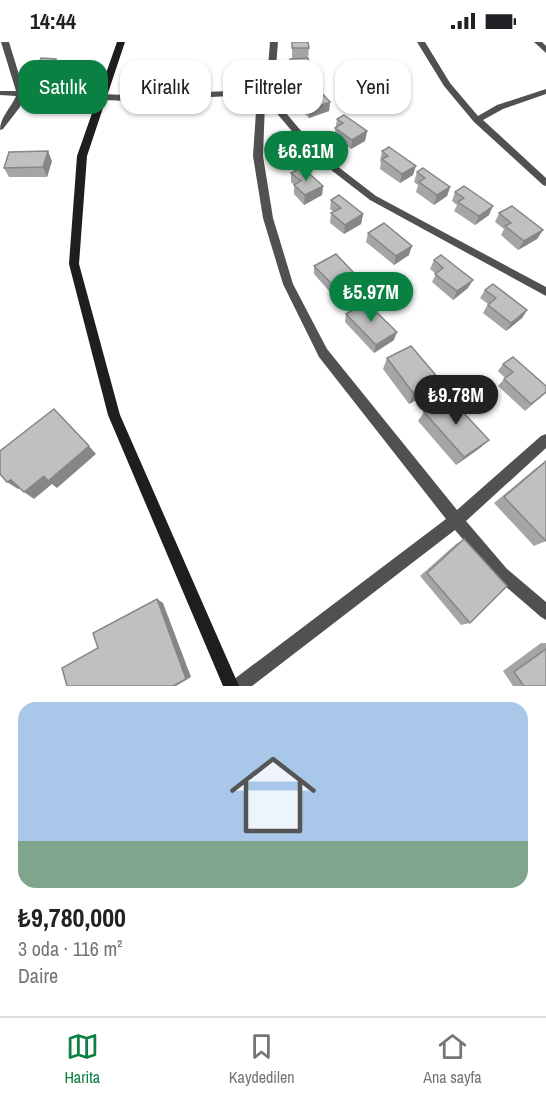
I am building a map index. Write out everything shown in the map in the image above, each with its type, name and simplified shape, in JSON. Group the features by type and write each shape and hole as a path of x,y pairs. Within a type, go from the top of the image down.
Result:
{"street":[{"path":"5,42 18,84"},
{"path":"108,80 121,42"},
{"path":"273,60 274,42"},
{"path":"421,42 447,84 477,120 546,183"},
{"path":"538,42 546,51"},
{"path":"108,97 223,91"},
{"path":"477,120 500,107 546,91"},
{"path":"0,93 18,94"},
{"path":"0,127 18,102"},
{"path":"96,114 82,156 74,264 114,415 231,686"},
{"path":"260,114 258,156 268,218 288,284 323,353 502,574 546,612"},
{"path":"282,114 316,154 373,198 546,292"},
{"path":"239,686 456,520 546,440"}],"building":[{"path":"292,42 308,42 309,48 292,48"},
{"path":"41,58 56,59 56,60 40,60"},
{"path":"308,58 308,60 290,60"},
{"path":"323,95 330,102 323,104"},
{"path":"344,115 367,131 352,140 335,128 343,123 337,119"},
{"path":"389,147 416,166 402,174 382,159 388,156 382,151"},
{"path":"48,151 43,167 4,168 9,152"},
{"path":"302,167 323,186 305,195 294,185 301,181 291,173"},
{"path":"423,168 450,187 437,195 419,182 425,178 417,172"},
{"path":"464,186 493,206 479,216 458,202 464,198 455,192"},
{"path":"339,195 363,214 345,225 331,213 341,208 331,200"},
{"path":"512,206 543,230 524,241 505,226 511,223 499,213"},
{"path":"384,223 412,246 396,256 368,233"},
{"path":"336,254 353,272 346,276 351,280 346,283 349,287 340,292 314,266"},
{"path":"441,255 473,280 457,291 435,274 443,268 434,260"},
{"path":"493,284 527,310 511,323 488,305 496,298 485,290"},
{"path":"366,302 397,332 376,345 346,314"},
{"path":"411,346 440,380 414,394 387,358"},
{"path":"513,357 546,386 546,392 531,404 504,379 513,372 503,364"},
{"path":"448,396 489,440 464,457 424,412"},
{"path":"54,409 89,446 48,481 44,476 24,492 11,480 7,482 0,474 0,451"},
{"path":"546,461 546,541 504,497"},
{"path":"464,539 507,586 470,623 427,573"},
{"path":"157,599 186,679 173,686 67,686 62,668 98,648 93,633"},
{"path":"546,649 546,686 524,686 514,672"}]}
